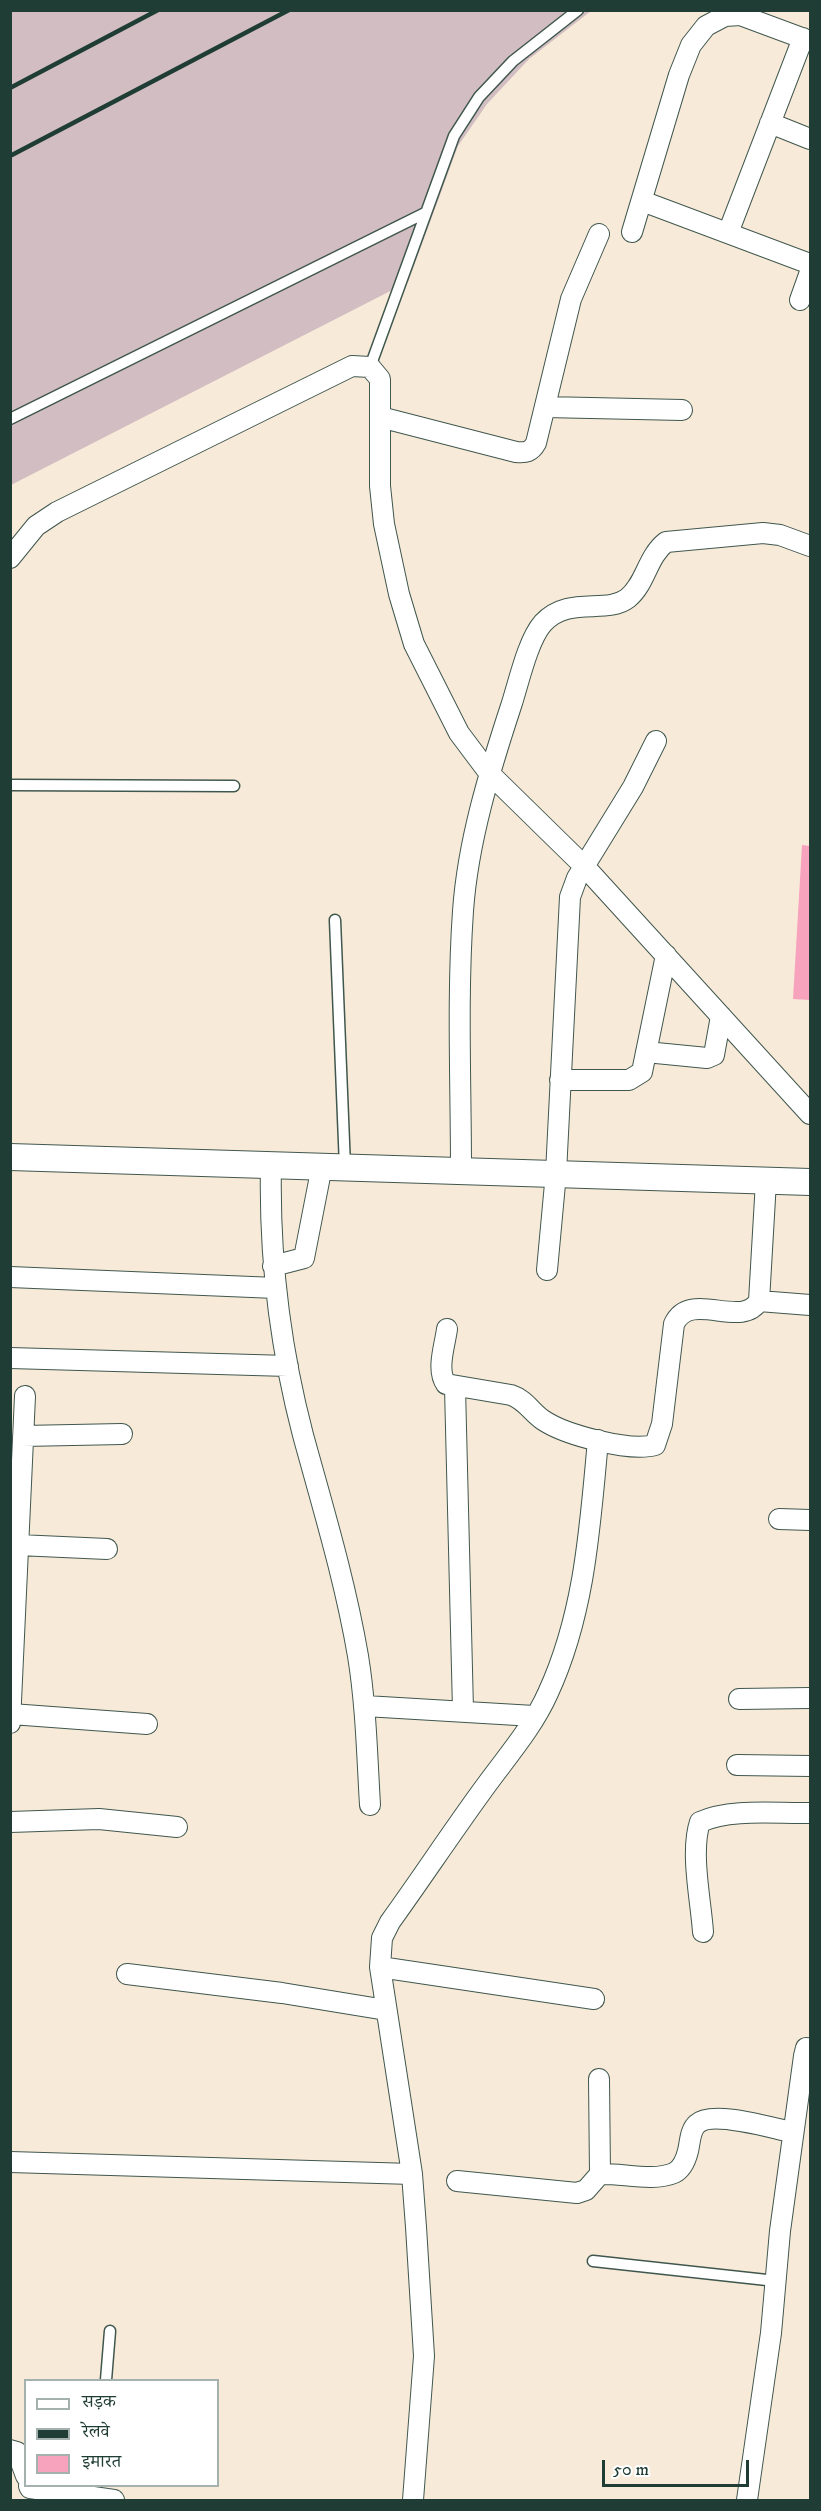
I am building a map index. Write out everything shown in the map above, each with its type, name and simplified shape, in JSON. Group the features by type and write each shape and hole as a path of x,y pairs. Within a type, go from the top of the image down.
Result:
{"street":[{"path":"632,232 679,75 691,45 706,26 725,16 742,13 807,40 770,123 728,233"},
{"path":"770,123 810,139"},
{"path":"642,201 810,264"},
{"path":"380,417 525,453 532,450 536,443 571,299 598,234"},
{"path":"800,300 810,272"},
{"path":"10,558 36,526 57,512 352,366 370,367 380,379 380,486 384,524 411,634 459,733 489,774 585,867 810,1114"},
{"path":"545,406 682,410"},
{"path":"461,1170 463,910 472,850 489,774 524,665 541,625 553,614 570,607 618,602 627,598 654,551 666,542 763,533 780,535 810,546"},
{"path":"547,1270 556,1173 570,897 585,867 633,787 656,741"},
{"path":"560,1080 636,1078 642,1072 666,955"},
{"path":"646,1052 707,1058 714,1055 721,1016"},
{"path":"10,1157 810,1182"},
{"path":"272,1165 270,1243 276,1288 288,1366 303,1434 336,1553 358,1655 365,1706 370,1805"},
{"path":"273,1266 304,1258 333,1166"},
{"path":"447,1329 442,1378 446,1384 455,1388 511,1395 521,1399 546,1422 598,1440 646,1448 655,1445 659,1439 674,1323 678,1315 686,1310 699,1309 746,1312 754,1309 759,1301 766,1180"},
{"path":"10,1277 276,1288"},
{"path":"759,1301 810,1305"},
{"path":"10,1358 288,1366"},
{"path":"455,1388 463,1710"},
{"path":"25,1396 11,1718 147,1724"},
{"path":"23,1436 122,1434"},
{"path":"413,2500 424,2356 412,2174 380,1967 382,1938 390,1922 547,1695 563,1656 579,1599 589,1547 598,1440"},
{"path":"779,1519 810,1520"},
{"path":"18,1545 107,1549"},
{"path":"739,1699 810,1698"},
{"path":"365,1706 534,1716"},
{"path":"737,1765 810,1766"},
{"path":"703,1932 696,1851 700,1822 710,1818 810,1813"},
{"path":"10,1822 99,1819 177,1827"},
{"path":"380,1967 594,1999"},
{"path":"127,1974 271,1992 387,2010"},
{"path":"747,2500 771,2333 791,2132 804,2056 806,2048 810,2050"},
{"path":"457,2181 577,2193 586,2190 600,2174 599,2079"},
{"path":"600,2174 662,2176 675,2172 682,2166 687,2155 693,2129 698,2123 707,2119 722,2118 791,2132"},
{"path":"10,2162 412,2174"},
{"path":"10,2451 17,2452 24,2471"},
{"path":"30,2487 102,2495"}],"lane":[{"path":"370,367 454,136 479,97 513,61 578,10"},
{"path":"10,418 425,213"},
{"path":"10,785 234,786"},
{"path":"333,1166 335,920"},
{"path":"593,2261 776,2281"},
{"path":"106,2379 110,2331"}],"shaded area":[{"path":"11,11 591,11 529,59 487,104 458,146 408,282 11,485"}],"building":[{"path":"802,845 810,846 810,1000 793,999"}],"railway":[{"path":"10,88 158,10"},
{"path":"10,156 289,10"}]}
